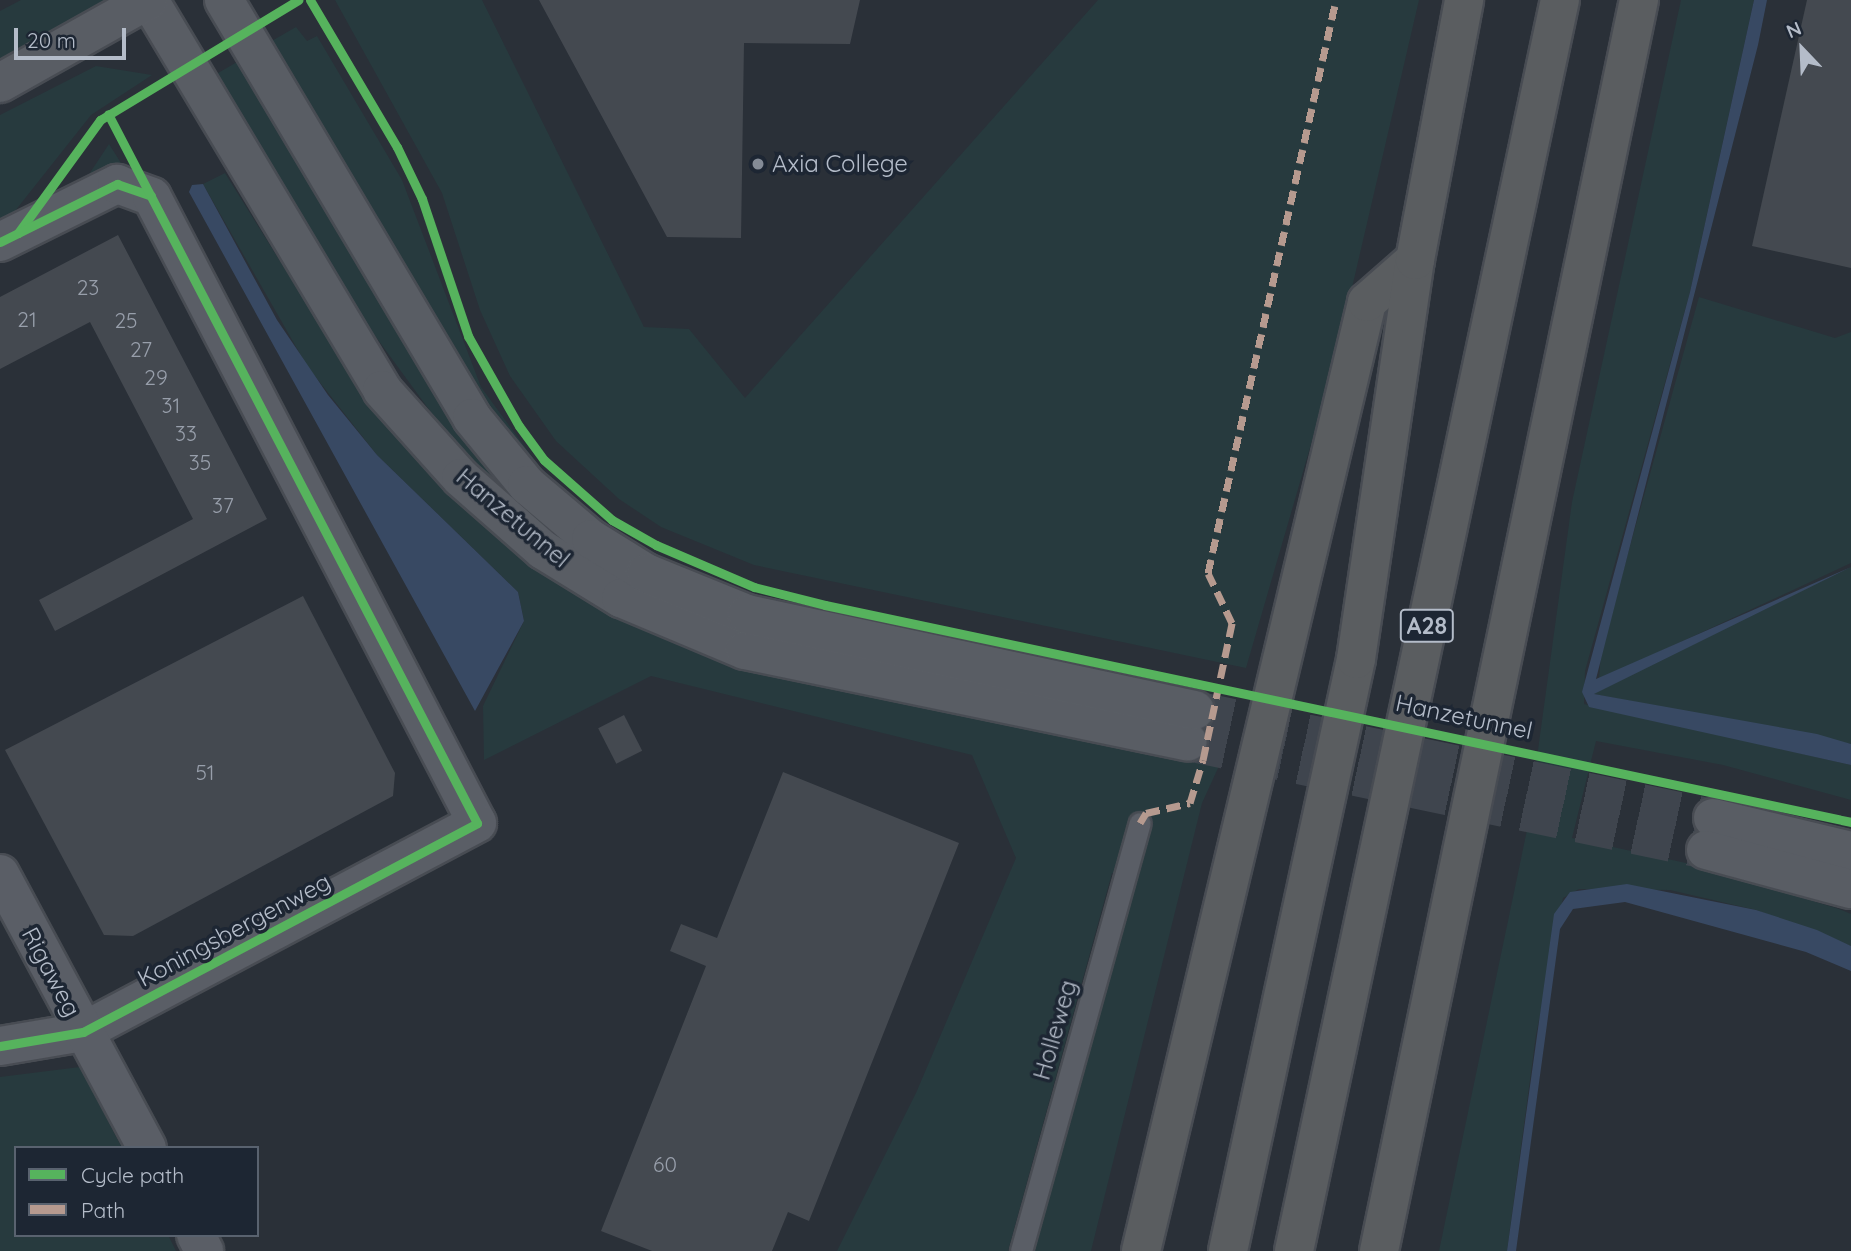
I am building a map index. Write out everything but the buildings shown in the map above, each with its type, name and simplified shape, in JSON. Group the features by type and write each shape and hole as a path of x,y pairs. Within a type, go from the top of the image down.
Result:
{"highway":[{"name":"A28","path":"1228,1251 1356,659 1415,260 1464,0"},
{"name":"A28","path":"1294,1251 1560,0"},
{"path":"1379,1251 1639,0"},
{"path":"1141,1251 1367,302 1415,260"}],"main road":[{"path":"0,83 148,0"},
{"name":"Hanzetunnel","path":"148,0 382,390 461,478 543,550 621,598 745,650 1192,726 747,614 646,573 591,539 527,485 472,418 224,0"},
{"path":"1851,852 1710,834 1851,889"}],"street":[{"name":"Koningsbergenweg","path":"0,1046 83,1032 477,823 152,197 117,184 9,237"},
{"name":"Rigaweg","path":"0,874 146,1146"}],"lane":[{"name":"Holleweg","path":"1021,1251 1140,822"}],"green space":[{"path":"21,0 119,0 0,70 0,11"},
{"path":"335,0 482,0 644,327 689,329 745,398 1098,0 1419,0 1334,365 1246,668 754,565 661,527 619,499 556,441 510,376 480,310 442,193"},
{"path":"1681,0 1754,0 1690,292 1585,671 1584,704 1851,765 1851,800 1723,765 1596,741 1572,838 1695,865 1839,909 1851,914 1851,946 1756,910 1670,890 1579,889 1563,898 1536,1035 1507,1251 1439,1251 1527,830 1572,502"},
{"path":"296,27 307,41 317,36 402,180 481,387 546,476 508,444 270,42"},
{"path":"237,62 430,388 584,551 532,525 455,445 343,292 213,76"},
{"path":"96,66 152,75 91,115 0,230 0,115"},
{"path":"109,144 126,171 78,191"},
{"path":"225,173 323,330 436,464 741,665 1219,766 1202,803 1091,1251 1031,1251 1133,878 1112,873 1008,1251 837,1251 916,1093 1016,858 972,755 651,676 484,760 483,706 524,621 518,592 377,455 307,366 203,184"},
{"path":"1699,297 1835,338 1851,332 1851,563 1599,680 1601,651"},
{"path":"1851,567 1851,744 1594,694 1605,684"},
{"path":"80,1067 121,1146 14,1146 14,1237 169,1237 176,1251 0,1251 0,1077"}],"water":[{"path":"1754,0 1767,0 1758,45 1596,679 1851,567 1594,694 1817,734 1851,744 1851,765 1589,707 1582,692 1690,292"},
{"path":"203,184 277,320 328,395 377,455 518,592 524,621 475,711 189,192 192,185"},
{"path":"1627,884 1756,910 1817,930 1851,946 1851,971 1806,952 1625,902 1573,909 1560,929 1516,1251 1507,1251 1554,914 1570,892"}],"tunnel":[{"path":"1195,710 1713,818"},
{"path":"1188,742 1706,850"}],"marked path":[{"path":"1140,823 1146,813 1190,803 1203,760 1232,623 1208,573 1336,0"}],"cycle path":[{"path":"18,233 100,120 298,0"},
{"path":"310,0 397,147 422,199 468,336 519,426 544,460 612,520 656,545 754,587 825,605 1851,822"},
{"path":"0,1046 83,1032 477,823 108,114"},
{"path":"0,242 117,184 151,196"}],"place":[{"name":"Axia College","path":"758,164"}]}
